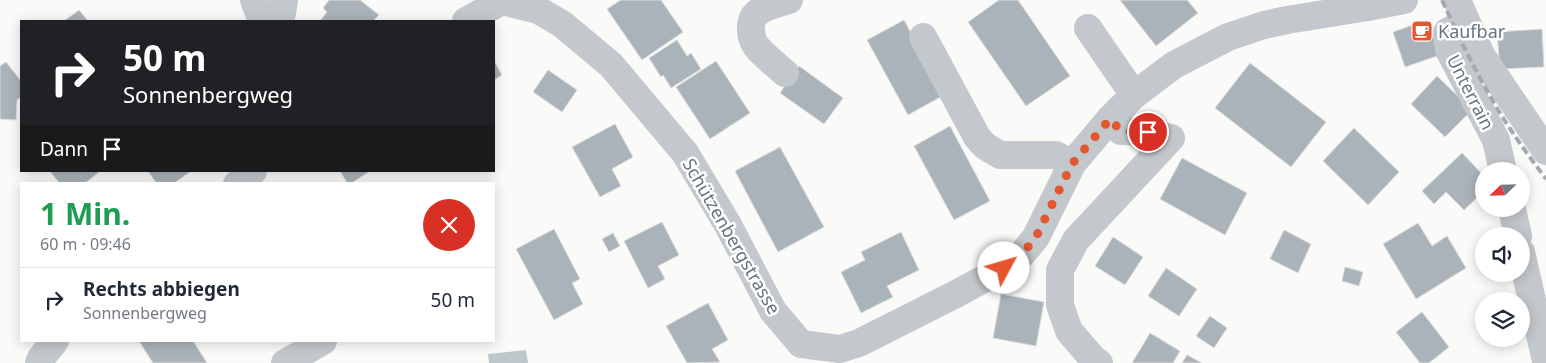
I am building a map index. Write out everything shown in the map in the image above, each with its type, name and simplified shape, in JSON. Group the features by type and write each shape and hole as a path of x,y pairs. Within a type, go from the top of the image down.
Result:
{"street":[{"path":"254,0 263,20"},
{"path":"265,20 282,13 284,0"},
{"name":"Schützenbergstrasse","path":"468,20 502,0 538,10 562,24 611,65 685,154 728,225 797,353 840,349 859,343 1004,268 1023,253 1036,237 1072,164 1110,119 1134,95 1174,65 1228,37 1287,20 1404,0"},
{"path":"785,73 755,45 751,35 752,22 756,13 779,2 789,0"},
{"path":"1466,7 1481,55 1546,151"},
{"name":"Unterrain","path":"1466,7 1447,32 1449,50 1496,140 1501,162"},
{"path":"1088,28 1134,95"},
{"path":"923,37 978,137 985,146 1000,155 1056,155 1072,164"},
{"path":"1099,363 1094,360 1070,331 1060,305 1060,270 1076,240 1171,138 1148,132 1121,131 1110,119"},
{"path":"239,182 252,172"},
{"path":"1528,282 1546,361"},
{"path":"39,363 54,342"},
{"path":"285,363 321,342"}],"shaded area":[{"path":"526,350 528,363 489,363 488,354"}],"building":[{"path":"329,0 360,0 379,15 374,20 321,20 327,12 323,8"},
{"path":"621,0 661,0 683,32 642,60 607,9"},
{"path":"999,0 1018,0 1070,76 1026,106 968,22"},
{"path":"1120,0 1187,0 1198,13 1156,46"},
{"path":"79,10 87,20 65,20"},
{"path":"904,20 944,95 908,115 867,40"},
{"path":"1427,20 1440,55 1405,67 1393,32"},
{"path":"1542,29 1544,67 1500,69 1497,32"},
{"path":"677,40 687,56 691,53 701,69 671,88 663,75 661,77 649,58"},
{"path":"716,61 750,113 710,139 676,87"},
{"path":"6,62 20,80 20,98 17,100 16,120 0,119 0,66"},
{"path":"495,63 502,75 495,79"},
{"path":"1250,63 1326,122 1291,167 1215,108"},
{"path":"799,66 843,98 824,124 780,93"},
{"path":"548,70 577,90 562,112 533,92"},
{"path":"1437,76 1472,110 1445,137 1411,104"},
{"path":"615,124 633,157 612,169 621,186 600,197 572,147"},
{"path":"950,126 990,201 954,220 914,146"},
{"path":"1354,128 1399,172 1368,205 1323,161"},
{"path":"780,147 824,227 778,252 735,171"},
{"path":"1462,153 1475,167 1475,200 1464,210 1446,192 1434,204 1422,191"},
{"path":"1182,158 1247,193 1225,235 1160,199"},
{"path":"51,172 99,172 86,182 58,182"},
{"path":"149,172 190,172 176,182 156,182"},
{"path":"341,172 368,172 353,182 347,182"},
{"path":"662,222 679,255 658,266 665,279 648,288 624,241"},
{"path":"1418,223 1432,246 1447,236 1466,268 1416,299 1383,244"},
{"path":"554,229 580,279 572,283 583,304 554,320 516,249"},
{"path":"1284,230 1311,244 1298,273 1270,259"},
{"path":"901,232 919,270 887,286 893,297 861,313 841,272 865,260 861,252"},
{"path":"613,233 620,246 609,252 602,239"},
{"path":"1113,237 1143,257 1125,285 1095,266"},
{"path":"1345,267 1363,272 1359,286 1342,281"},
{"path":"1166,268 1197,289 1179,316 1148,296"},
{"path":"1001,294 1044,302 1036,346 993,338"},
{"path":"708,303 728,340 712,349 720,362 687,363 666,326"},
{"path":"1422,312 1449,347 1429,363 1420,363 1396,332"},
{"path":"1210,316 1227,328 1214,348 1196,336"},
{"path":"1150,333 1180,351 1173,363 1132,363"},
{"path":"140,342 194,342 207,363 153,363"},
{"path":"1187,355 1202,363 1182,363"}],"railway":[{"path":"1442,0 1471,61 1496,107 1546,179"}],"place":[{"name":"Kaufbar","path":"1422,31"}],"route":[{"path":"1004,268 1023,253 1036,237 1072,164 1110,119 1121,131 1148,132"}]}
